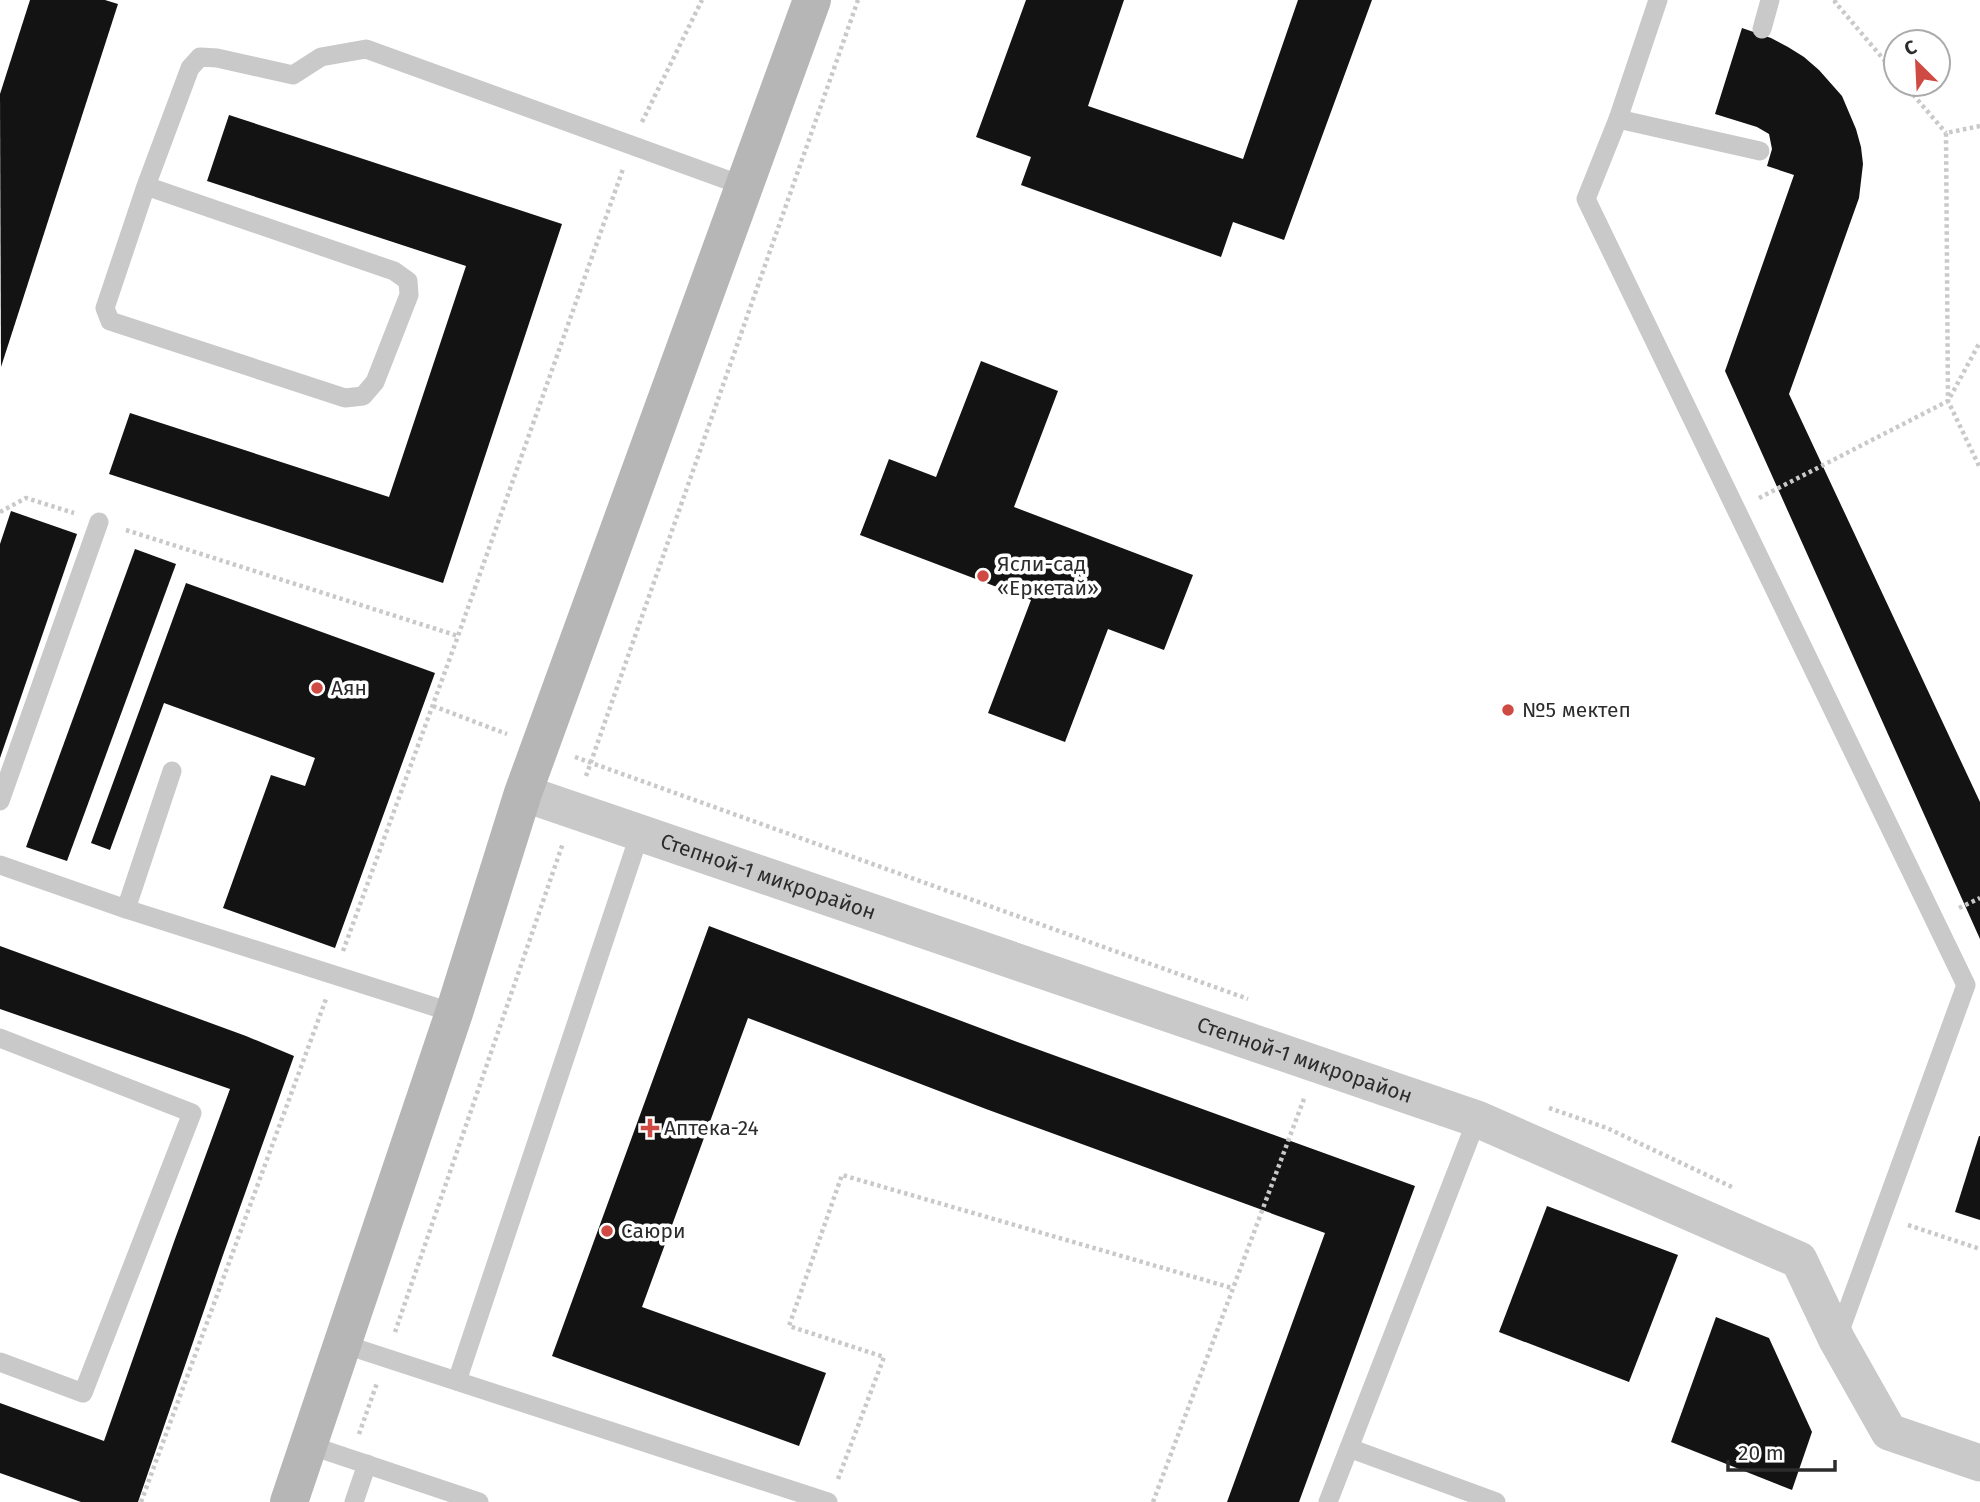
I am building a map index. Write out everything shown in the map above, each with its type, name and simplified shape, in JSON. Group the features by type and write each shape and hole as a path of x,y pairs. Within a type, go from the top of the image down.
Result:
{"street":[{"path":"289,1502 454,1013 523,793 812,0"},
{"name":"Степной-1 микрорайон","path":"523,793 1477,1119 1799,1260 1837,1340 1889,1432 1980,1463"}],"lane":[{"path":"1658,0 1618,119 1586,199 1966,985 1837,1340"},
{"path":"1762,29 1770,0"},
{"path":"146,186 394,271 408,281 409,295 375,382 363,396 345,398 110,321 105,308 146,186 190,68 200,57 217,58 293,75 321,57 366,49 744,186"},
{"path":"1618,119 1760,151"},
{"path":"0,801 99,522"},
{"path":"127,909 172,771"},
{"path":"457,1381 640,833"},
{"path":"0,865 127,909 454,1013"},
{"path":"0,1038 191,1113 83,1393 0,1363"},
{"path":"1328,1502 1477,1119"},
{"path":"342,1344 831,1496"},
{"path":"309,1445 479,1502"},
{"path":"1349,1448 1496,1502"},
{"path":"354,1502 367,1464"}],"path":[{"path":"141,1502 458,636 631,145 702,0"},
{"path":"386,1358 574,810 858,0"},
{"path":"1836,0 1882,57"},
{"path":"1917,98 1946,133 1948,401 1980,468"},
{"path":"1946,133 1980,126"},
{"path":"1737,509 1948,401 1980,342"},
{"path":"0,512 26,498 458,636"},
{"path":"1153,1502 1317,1064"},
{"path":"831,1496 884,1356 789,1326 842,1175 1232,1288"},
{"path":"1882,1217 1980,1249"}],"building":[{"path":"30,0 105,0 118,4 1,367 0,94"},
{"path":"1026,0 1124,0 1088,106 1243,159 1298,0 1372,0 1284,240 1233,222 1221,257 1021,185 1031,157 976,137"},
{"path":"1742,28 1788,47 1819,70 1842,96 1861,147 1863,164 1859,198 1789,394 1980,802 1980,939 1725,371 1794,175 1767,166 1772,149 1769,134 1757,127 1715,114"},
{"path":"229,115 562,224 443,583 109,474 130,413 389,497 466,266 207,181"},
{"path":"981,361 1058,391 1014,507 1193,575 1164,650 1108,629 1065,742 988,713 1031,600 860,535 889,459 936,477"},
{"path":"11,511 77,534 0,758 0,544"},
{"path":"135,549 176,564 67,861 26,847"},
{"path":"186,583 435,673 335,948 223,908 271,775 305,786 315,758 164,703 110,850 91,843"},
{"path":"709,926 1012,1040 1415,1186 1299,1502 1227,1502 1325,1233 986,1109 748,1018 642,1307 826,1373 799,1446 552,1356"},
{"path":"0,946 294,1056 138,1502 81,1502 0,1473 0,1403 104,1441 230,1089 0,1009"},
{"path":"1980,1136 1980,1220 1955,1212"},
{"path":"1547,1206 1678,1255 1629,1382 1499,1332"},
{"path":"1716,1317 1769,1338 1812,1432 1792,1490 1671,1442"}],"place":[{"name":"Ясли-сад «Еркетай»","path":"983,576"},
{"name":"Аян","path":"317,688"},
{"name":"№5 мектеп","path":"1508,710"},
{"name":"Аптека-24","path":"650,1128"},
{"name":"Саюри","path":"607,1231"}]}
